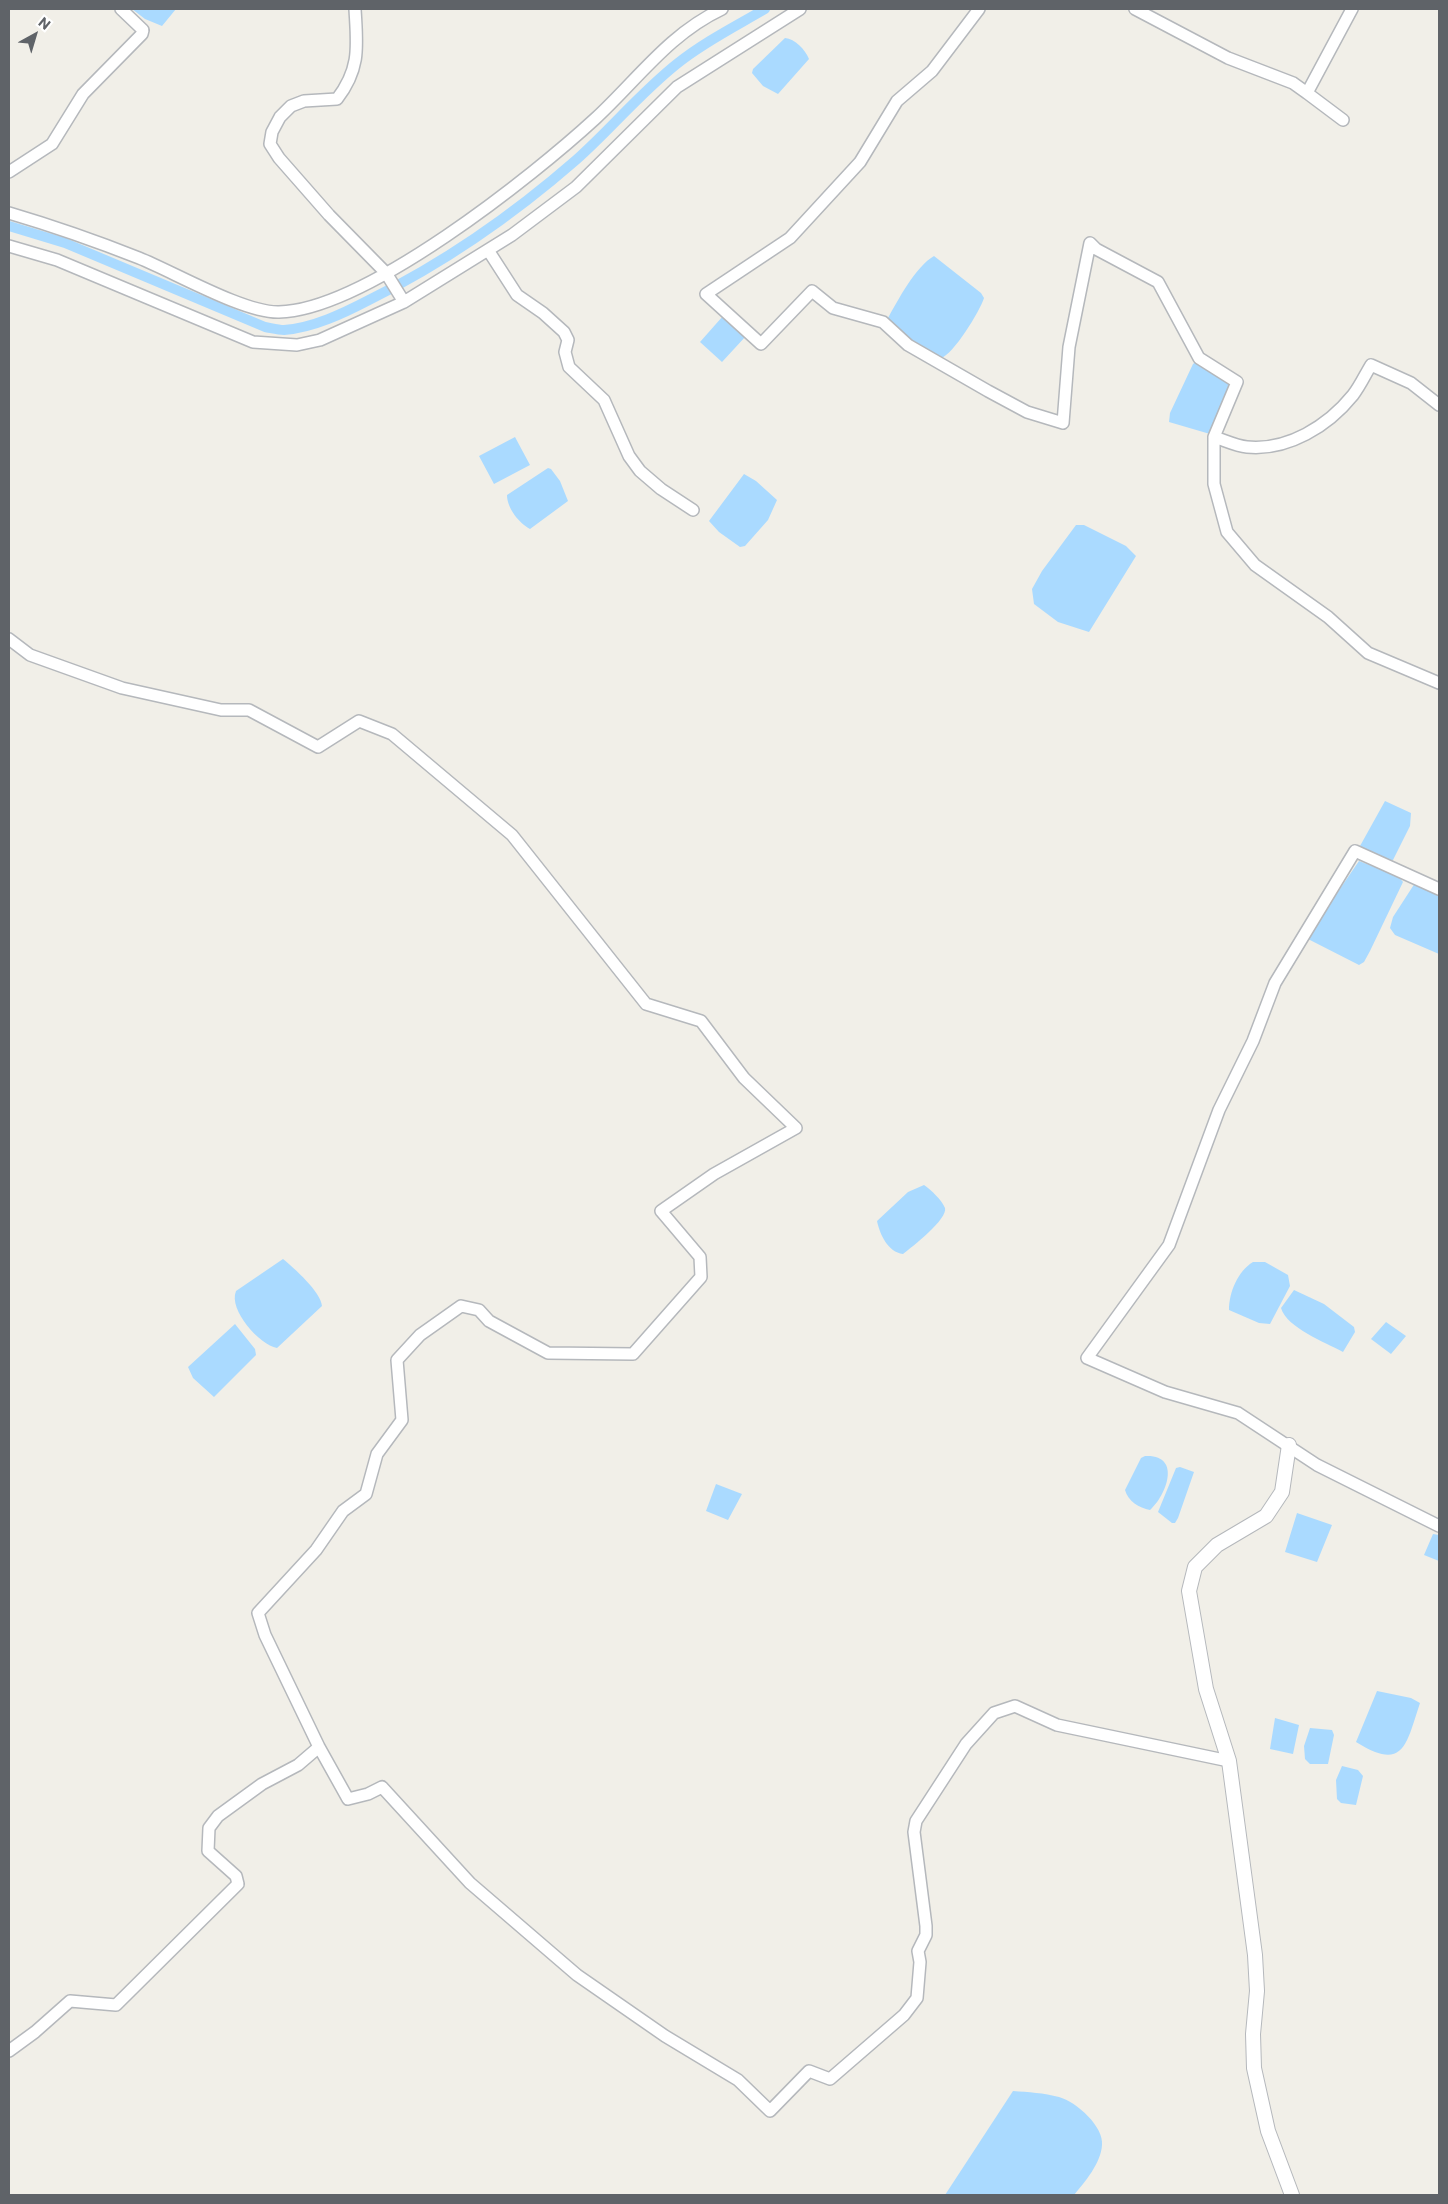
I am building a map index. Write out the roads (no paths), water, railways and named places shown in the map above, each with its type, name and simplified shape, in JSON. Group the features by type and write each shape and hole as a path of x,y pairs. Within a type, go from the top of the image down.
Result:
{"street":[{"path":"9,172 52,144 83,94 142,34 143,30 121,9"},
{"path":"355,9 356,62 349,83 337,99 304,101 291,106 280,117 272,132 270,144 279,158 329,215 386,273 404,302"},
{"path":"9,213 66,230 131,255 247,305 278,312 312,306 344,294 386,273 533,174 598,116 655,55 692,26 722,9"},
{"path":"9,246 57,260 253,342 297,345 320,340 404,302 512,235 576,187 678,88 800,9"},
{"path":"979,9 932,71 897,101 860,162 790,238 706,294 761,344 812,291 833,308 884,322 908,345 1004,400 1027,412 1063,423 1069,346 1090,244 1158,282 1199,358 1237,382 1214,437 1214,484 1227,532 1254,565 1328,617 1368,653 1439,683"},
{"path":"1135,9 1228,58 1293,83 1343,120"},
{"path":"1307,94 1352,9"},
{"path":"488,250 518,295 543,313 564,332 568,340 565,352 569,367 604,400 629,456 640,471 661,489 693,510"},
{"path":"1214,437 1245,447 1271,447 1290,442 1333,416 1354,394 1371,365 1411,383 1439,406"},
{"path":"9,639 30,655 122,688 221,710 249,710 318,746 359,720 392,734 512,835 646,1004 701,1021 744,1078 796,1128 714,1174 661,1211 700,1257 701,1277 633,1354 548,1353 489,1321 480,1310 461,1306 420,1335 397,1360 402,1420 377,1454 366,1494 343,1511 316,1550 258,1613 264,1635 319,1747 348,1799 368,1794 382,1787 470,1884 577,1975 666,2036 738,2080 770,2111 810,2071 830,2079 904,2015 916,1998 920,1962 918,1951 926,1935 914,1832 916,1821 966,1744 994,1713 1015,1706 1057,1725 1229,1761"},
{"path":"1439,889 1355,851 1275,983 1253,1040 1219,1110 1169,1245 1087,1358 1165,1392 1238,1413 1317,1465 1439,1526"},
{"path":"1289,1445 1282,1492 1266,1516 1217,1545 1196,1567 1189,1591 1206,1690 1229,1761 1255,1955 1257,1991 1253,2034 1254,2068 1268,2131 1292,2195"},
{"path":"9,2051 35,2032 70,2001 116,2005 238,1884 236,1876 208,1851 209,1828 218,1816 262,1784 298,1765 319,1747"}],"water":[{"path":"132,9 176,9 162,26 145,19"},
{"path":"785,38 799,45 809,59 778,94 763,86 752,73 753,69"},
{"path":"934,256 981,293 984,298 972,322 959,341 941,358 904,337 888,318 914,275"},
{"path":"723,316 746,336 722,362 700,342"},
{"path":"1197,361 1233,381 1210,434 1169,422 1170,413 1193,364"},
{"path":"515,437 530,465 494,484 479,456"},
{"path":"548,468 551,469 560,481 568,501 530,529 514,515 507,495"},
{"path":"744,474 756,481 777,500 768,520 745,546 740,547 719,532 709,521"},
{"path":"1076,525 1084,525 1126,546 1136,556 1089,632 1058,622 1034,604 1032,589 1042,571"},
{"path":"1385,801 1411,813 1410,826 1393,860 1389,861 1360,846"},
{"path":"1359,861 1398,876 1403,882 1370,951 1364,962 1359,965 1308,939 1309,934"},
{"path":"1415,883 1439,893 1439,954 1395,935 1390,928 1393,917"},
{"path":"924,1185 941,1202 945,1208 944,1213 935,1226 921,1239 903,1254 898,1253 886,1242 880,1232 877,1221 908,1192"},
{"path":"283,1259 312,1287 322,1306 277,1348 254,1334 241,1317 235,1299 236,1291"},
{"path":"1253,1262 1265,1262 1288,1275 1290,1286 1270,1324 1259,1323 1229,1310 1229,1303 1235,1283 1243,1271"},
{"path":"1294,1290 1324,1304 1354,1327 1355,1332 1343,1352 1307,1334 1285,1315 1281,1308"},
{"path":"1386,1322 1406,1336 1391,1354 1371,1339"},
{"path":"235,1324 255,1349 256,1355 214,1397 193,1378 188,1367"},
{"path":"1145,1456 1157,1457 1164,1461 1168,1477 1162,1495 1150,1510 1134,1503 1125,1490 1141,1458"},
{"path":"1180,1467 1194,1472 1178,1518 1175,1523 1172,1523 1158,1512 1176,1468"},
{"path":"716,1484 742,1494 728,1520 706,1511"},
{"path":"1297,1513 1332,1525 1317,1562 1285,1552"},
{"path":"1433,1534 1439,1535 1439,1561 1424,1555"},
{"path":"1377,1691 1411,1698 1420,1703 1406,1742 1401,1750 1394,1754 1372,1751 1356,1742"},
{"path":"1275,1718 1299,1725 1293,1754 1270,1749"},
{"path":"1310,1728 1332,1730 1334,1735 1328,1764 1310,1764 1305,1759 1304,1746"},
{"path":"1342,1766 1358,1770 1363,1776 1356,1805 1341,1803 1337,1799 1336,1780"},
{"path":"1013,2091 1059,2097 1074,2104 1088,2116 1099,2131 1102,2145 1099,2159 1092,2172 1074,2195 945,2195"}],"waterway":[{"path":"9,226 65,243 265,327 284,330 317,323 339,315 397,286 451,254 503,219 576,160 664,74 709,41 765,9"}]}
